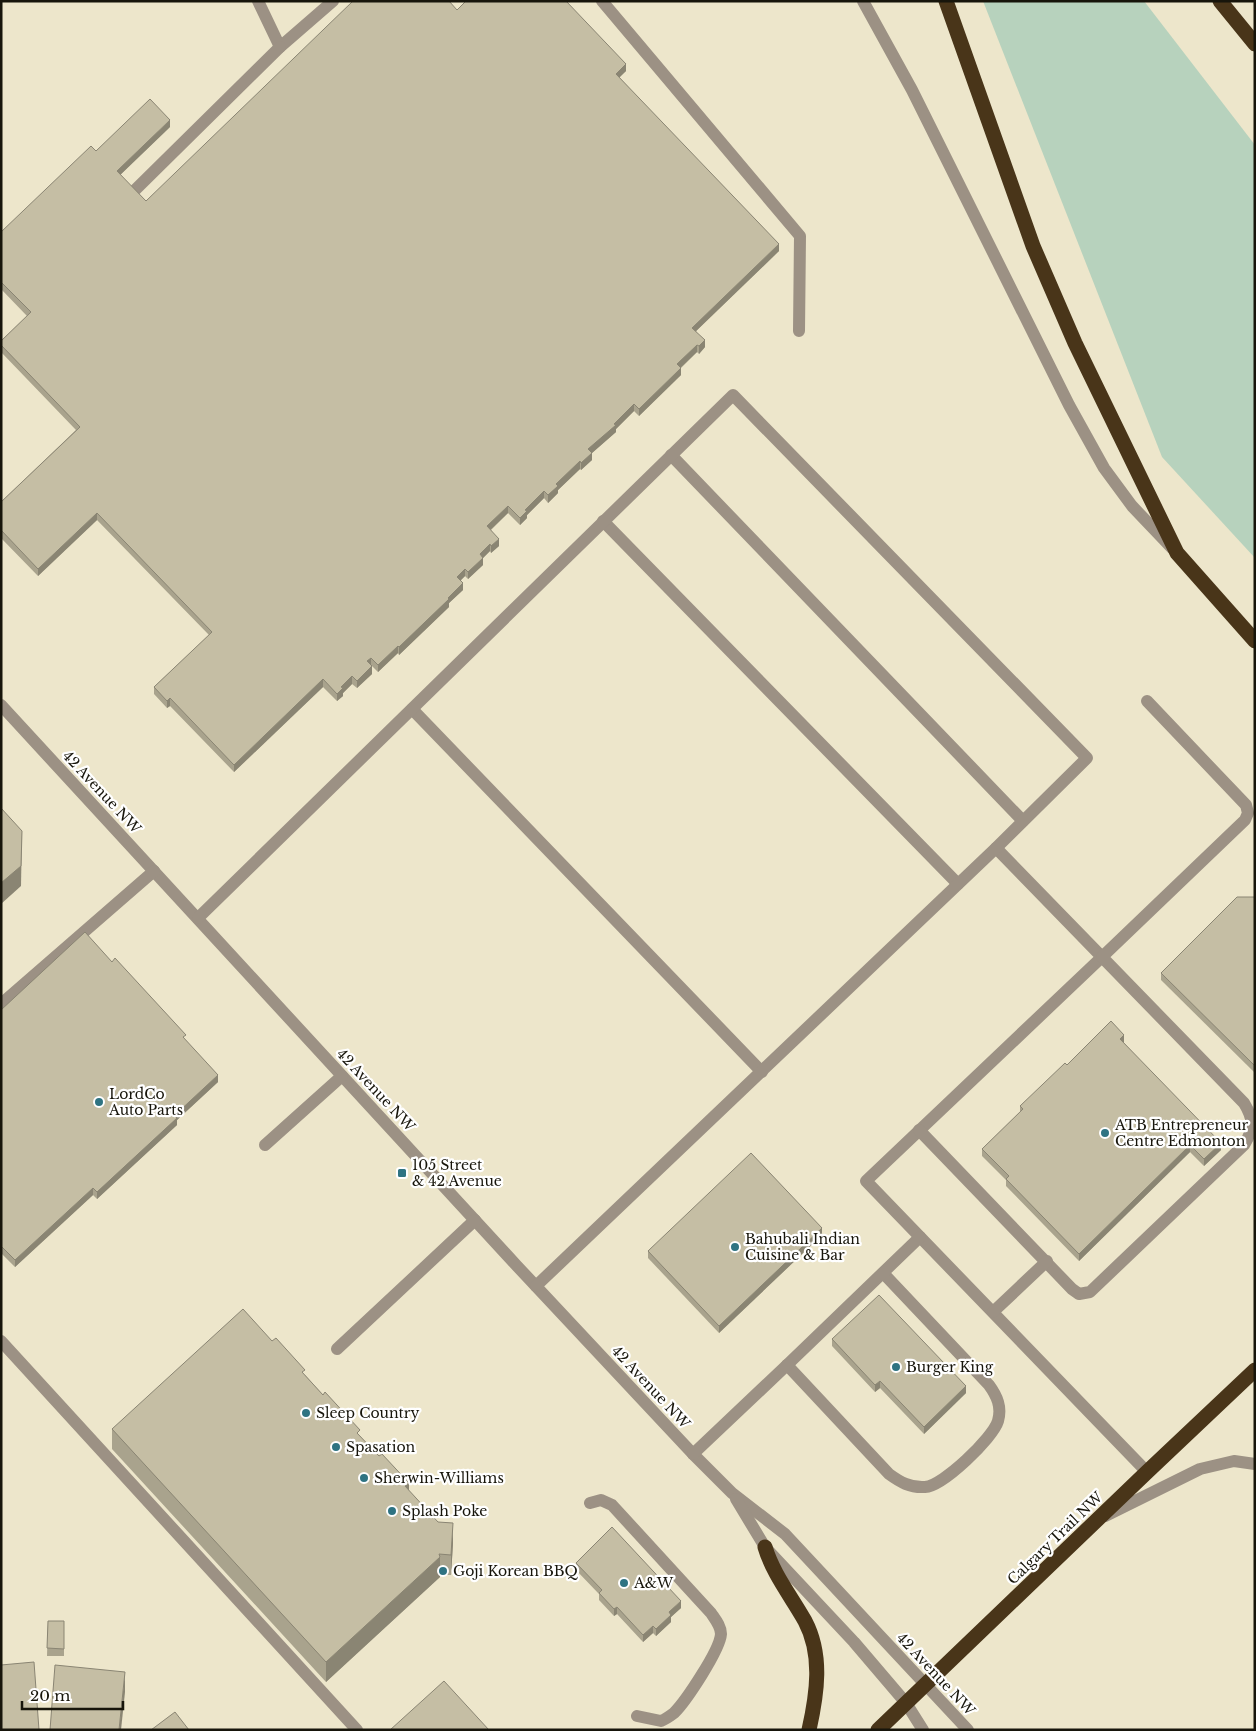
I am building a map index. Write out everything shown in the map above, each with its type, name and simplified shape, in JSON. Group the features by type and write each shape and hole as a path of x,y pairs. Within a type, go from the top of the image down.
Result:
{"highway":[{"path":"946,1 1033,246 1075,343 1176,553 1255,641"},
{"path":"1220,1 1255,44"},
{"name":"Calgary Trail NW","path":"878,1730 1255,1370"},
{"path":"765,1547 770,1563 806,1622 813,1642 817,1678 809,1730"}],"street":[{"path":"258,1 280,46"},
{"path":"132,193 280,46 333,1"},
{"path":"602,1 800,236 799,331"},
{"path":"863,1 912,90 1039,347 1100,460 1132,506 1176,553"},
{"path":"198,918 733,395 1087,758 996,848 536,1286"},
{"path":"671,455 1023,821"},
{"path":"604,522 958,884"},
{"path":"1147,701 1246,806 1248,813 1245,820 866,1181 1147,1472"},
{"name":"42 Avenue NW","path":"1,705 693,1454 732,1492 785,1534 968,1730"},
{"path":"412,709 762,1072"},
{"path":"919,1130 1079,1294 1090,1292 1244,1145 1249,1136 1252,1124 1250,1113 1244,1103 996,848"},
{"path":"1,1004 154,870"},
{"path":"265,1145 342,1076"},
{"path":"337,1350 475,1220"},
{"path":"693,1454 920,1237"},
{"path":"993,1312 1046,1261"},
{"path":"788,1365 889,1474 902,1483 927,1487 948,1476 993,1433 998,1420 1000,1406 996,1394 990,1385 883,1273"},
{"path":"1,1341 357,1730"},
{"path":"1097,1520 1200,1469 1234,1461 1255,1464"},
{"name":"42 Avenue NW","path":"732,1492 765,1547 854,1642 906,1703 923,1730"},
{"path":"590,1503 601,1500 612,1505 711,1614 721,1632 716,1650 676,1711 661,1721 637,1716"}],"green space":[{"path":"983,1 1144,1 1255,145 1255,558 1162,457"}],"building":[{"path":"353,1 449,1 457,10 466,1 566,1 626,64 616,74 779,244 692,328 705,340 677,364 681,368 639,409 634,404 614,424 616,425 588,449 592,453 581,463 580,461 556,484 558,486 548,495 544,491 525,510 527,511 520,518 508,506 487,526 499,539 491,546 490,544 480,554 483,558 468,572 465,569 457,577 463,583 399,647 378,665 371,658 367,661 372,666 357,681 352,676 337,694 323,679 234,765 170,698 167,701 154,687 212,632 97,513 38,569 1,530 1,502 80,427 1,345 1,341 31,312 1,282 1,232 91,146 96,151 150,99 170,120 117,171 146,201"},
{"path":"1,808 22,831 21,866 1,883"},
{"path":"1237,897 1255,897 1255,1066 1161,973"},
{"name":"LordCo Auto Parts","path":"85,932 112,962 115,958 186,1035 183,1037 218,1075 175,1115 177,1118 97,1192 93,1188 15,1260 1,1246 1,1010"},
{"name":"ATB Entrepreneur Centre Edmonton","path":"1111,1021 1124,1035 1120,1039 1221,1143 1204,1159 1190,1145 1079,1254 1006,1179 1009,1176 982,1149 1023,1109 1020,1106 1065,1063 1067,1065"},
{"name":"Bahubali Indian Cuisine & Bar","path":"751,1153 822,1228 719,1326 648,1251"},
{"name":"Burger King","path":"879,1295 966,1386 924,1427 880,1381 875,1385 832,1339"},
{"path":"243,1309 272,1341 276,1338 305,1370 302,1372 323,1395 325,1392 360,1430 357,1433 379,1456 382,1454 409,1483 405,1486 438,1522 453,1523 451,1555 439,1554 440,1557 326,1662 112,1429"},
{"name":"A&W","path":"612,1527 681,1601 669,1612 671,1615 656,1629 653,1626 643,1635 617,1607 614,1609 599,1593 602,1590 576,1563"},
{"path":"48,1621 64,1621 64,1649 47,1648"},
{"path":"34,1662 39,1730 1,1730 1,1665"},
{"path":"55,1665 125,1672 119,1730 50,1730"},
{"path":"444,1681 489,1730 390,1730"},
{"path":"175,1712 189,1730 151,1730"}],"place":[{"name":"LordCo Auto Parts","path":"99,1102"},
{"name":"ATB Entrepreneur Centre Edmonton","path":"1105,1133"},
{"name":"105 Street & 42 Avenue","path":"402,1173"},
{"name":"Bahubali Indian Cuisine & Bar","path":"735,1247"},
{"name":"Burger King","path":"896,1367"},
{"name":"Sleep Country","path":"306,1413"},
{"name":"Spasation","path":"336,1447"},
{"name":"Sherwin-Williams","path":"364,1478"},
{"name":"Splash Poke","path":"392,1511"},
{"name":"Goji Korean BBQ","path":"443,1571"},
{"name":"A&W","path":"624,1583"}]}
